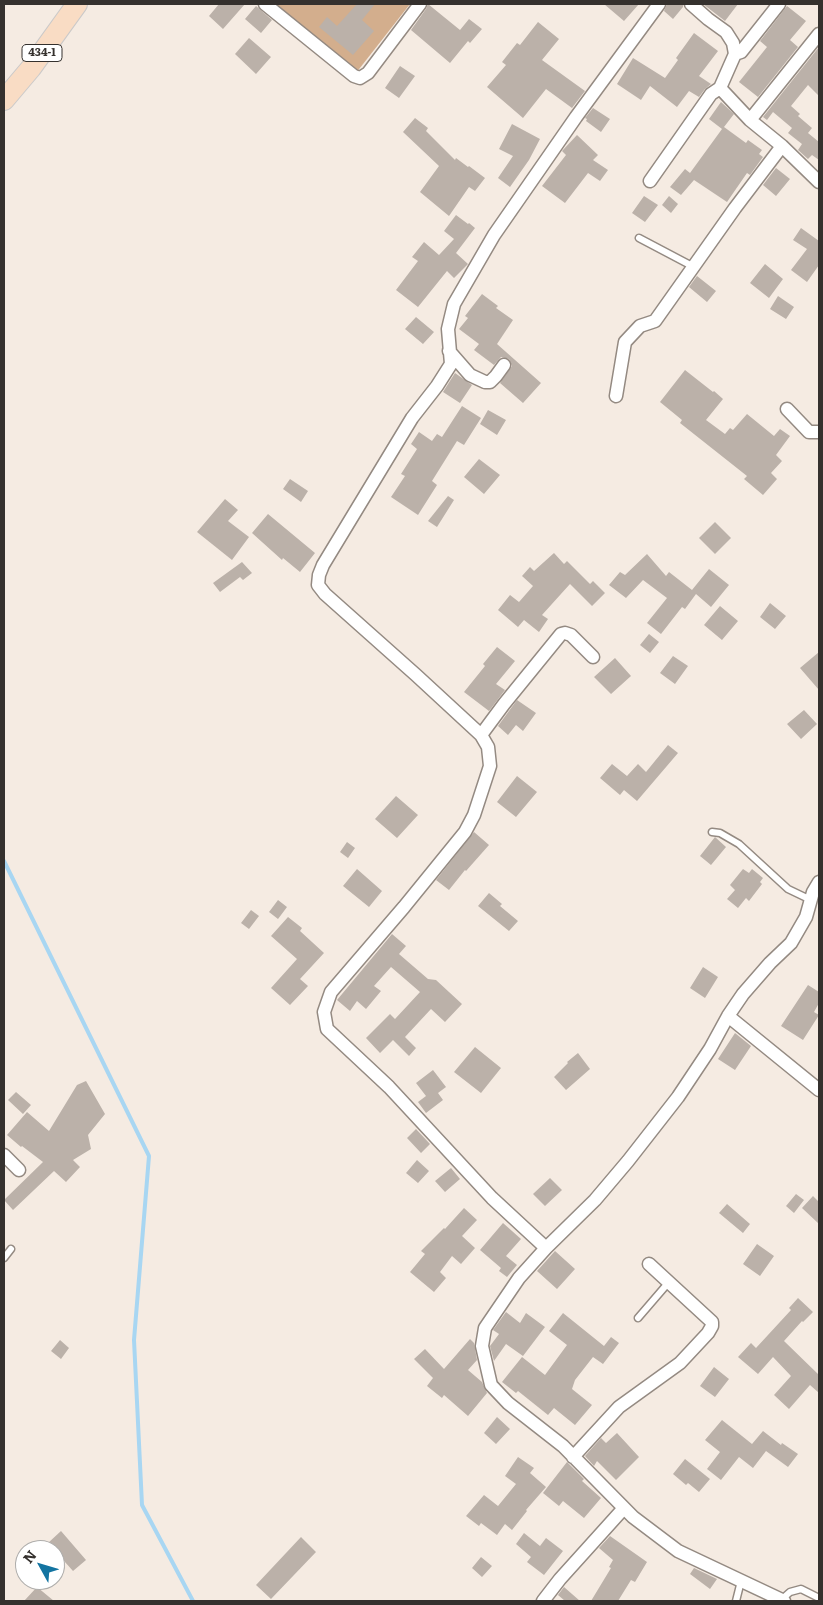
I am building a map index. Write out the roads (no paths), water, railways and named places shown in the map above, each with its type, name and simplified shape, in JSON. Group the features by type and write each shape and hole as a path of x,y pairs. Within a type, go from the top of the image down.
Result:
{"main road":[{"name":"434-1","path":"4,100 31,68 77,4"}],"street":[{"path":"265,4 354,76 360,78 368,74 420,4"},
{"path":"546,1248 492,1198 390,1088 327,1030 324,1012 331,992 465,832 474,815 490,766 488,747 481,735 353,620 318,585 323,565 412,418 437,386 451,364 448,329 454,304 494,236 581,109 658,4"},
{"path":"650,181 711,94 720,88 735,54 733,43 726,32 691,4"},
{"path":"735,54 741,52 779,4"},
{"path":"750,120 819,34"},
{"path":"720,88 750,120 782,146 819,182"},
{"path":"616,396 625,342 640,326 655,321 782,146"},
{"path":"449,351 470,375 485,382 490,382 504,365"},
{"path":"787,409 809,432 819,432"},
{"path":"481,735 561,634 571,635 593,657"},
{"path":"782,1601 678,1551 633,1517 563,1446 508,1403 491,1385 482,1346 485,1328 519,1278 546,1248 595,1200 656,1125 704,1057 743,994 770,962 791,943 806,917 813,892 819,882"},
{"path":"728,1016 819,1090"},
{"path":"4,1155 19,1170"},
{"path":"573,1456 619,1407 680,1363 708,1333 712,1322 649,1264"},
{"path":"543,1601 560,1579 624,1508"}],"lane":[{"path":"639,238 694,267"},
{"path":"712,832 720,833 739,844 788,889 811,900"},
{"path":"4,1258 11,1249"},
{"path":"638,1318 669,1282"},
{"path":"736,1601 741,1581"},
{"path":"782,1601 790,1592 801,1589 817,1597"}],"waterway":[{"path":"4,861 149,1156 134,1340 142,1505 193,1601"}]}
